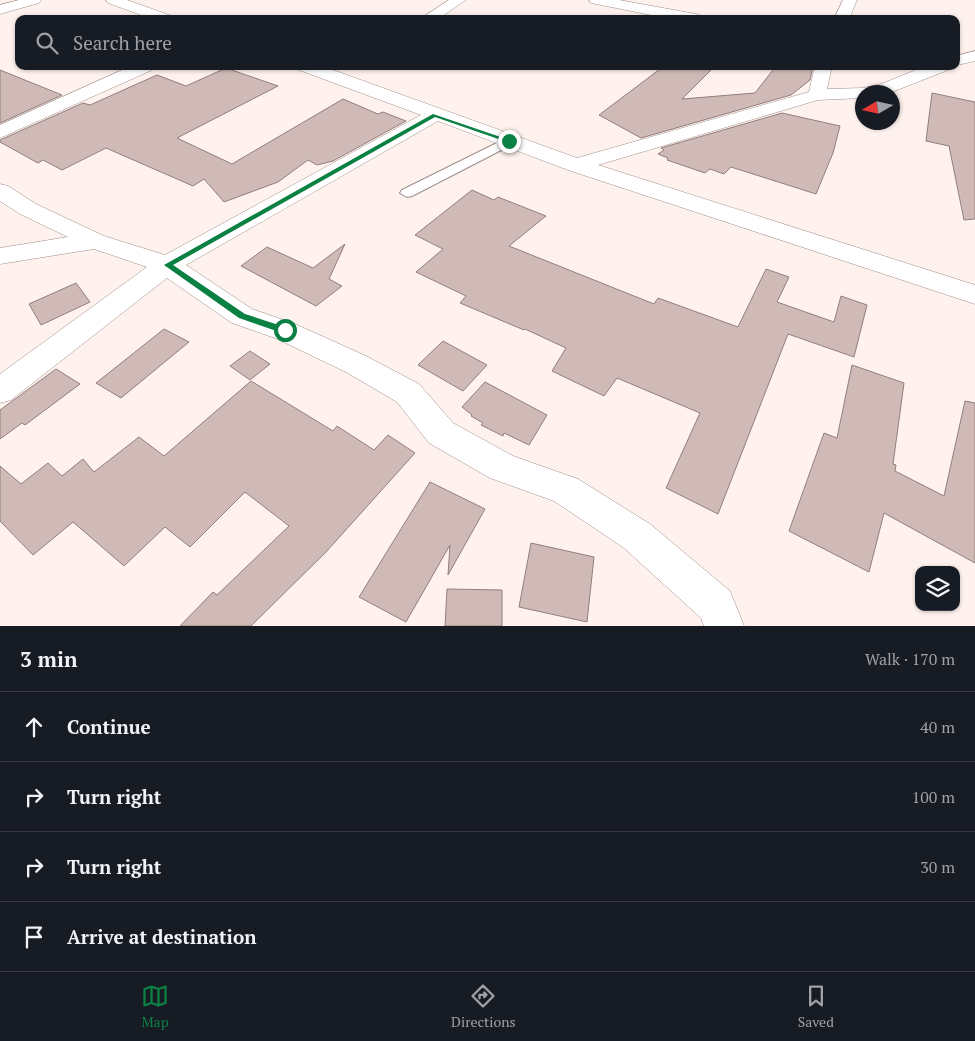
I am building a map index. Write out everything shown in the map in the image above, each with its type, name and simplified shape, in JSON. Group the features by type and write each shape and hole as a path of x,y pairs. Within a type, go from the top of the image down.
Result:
{"street":[{"path":"0,10 34,0"},
{"path":"112,0 155,15"},
{"path":"434,15 459,0"},
{"path":"598,0 675,15"},
{"path":"843,15 850,0"},
{"path":"960,61 975,56"},
{"path":"0,132 137,70"},
{"path":"817,95 823,70"},
{"path":"893,85 926,70"},
{"path":"339,71 435,115 576,165 975,295"},
{"path":"576,165 817,95 855,94"},
{"path":"0,391 167,265 435,115"},
{"path":"0,191 28,209 96,241 167,265 242,316 303,339 356,364 408,393 441,433 502,467 566,490 637,536 716,605 724,626"},
{"path":"0,256 96,241"}],"lane":[{"path":"407,193 509,141"}],"building":[{"path":"0,70 62,95 0,123"},
{"path":"222,70 232,70 278,86 177,138 232,164 343,99 378,114 383,112 406,121 333,161 317,165 308,160 278,182 224,202 204,179 193,186 106,148 62,170 43,160 38,163 0,142 0,140 83,103 90,105 157,75 186,86"},
{"path":"659,70 711,70 682,99 755,93 773,70 812,70 810,80 791,95 641,138 599,115"},
{"path":"932,93 975,102 975,219 964,220 949,146 926,141"},
{"path":"782,113 840,126 833,153 816,194 731,167 724,174 710,169 705,173 667,160 668,158 658,154 664,150 661,148"},
{"path":"472,190 494,200 498,197 546,216 509,246 654,304 658,298 738,327 766,269 789,277 777,302 834,322 841,296 867,305 854,357 788,334 718,514 666,488 700,413 617,378 604,396 552,371 566,348 460,303 466,296 416,272 443,249 415,235"},
{"path":"345,244 329,279 342,286 316,306 241,266 267,247 313,268"},
{"path":"76,283 90,302 41,325 29,304"},
{"path":"164,329 189,342 121,398 96,383"},
{"path":"443,341 487,365 463,391 418,365"},
{"path":"250,351 270,364 250,380 230,366"},
{"path":"852,365 904,383 893,464 896,465 895,471 944,496 965,401 975,403 975,563 884,513 869,572 789,531 824,433 837,438"},
{"path":"56,369 80,384 25,425 22,423 0,439 0,410"},
{"path":"251,381 333,431 337,426 374,450 388,435 415,453 326,552 251,626 180,626 213,592 217,595 289,526 245,492 190,547 165,527 124,566 73,522 33,555 0,521 0,466 21,484 48,463 62,476 83,459 94,472 139,437 164,456"},
{"path":"485,382 547,415 529,445 504,433 503,436 481,425 483,423 471,416 462,407"},
{"path":"430,482 485,509 448,575 450,545 406,622 359,597"},
{"path":"531,543 594,557 587,622 519,607"},
{"path":"447,589 502,590 502,626 445,626"}],"route":[{"path":"285,330 242,316 167,265 435,115 509,141"}]}
